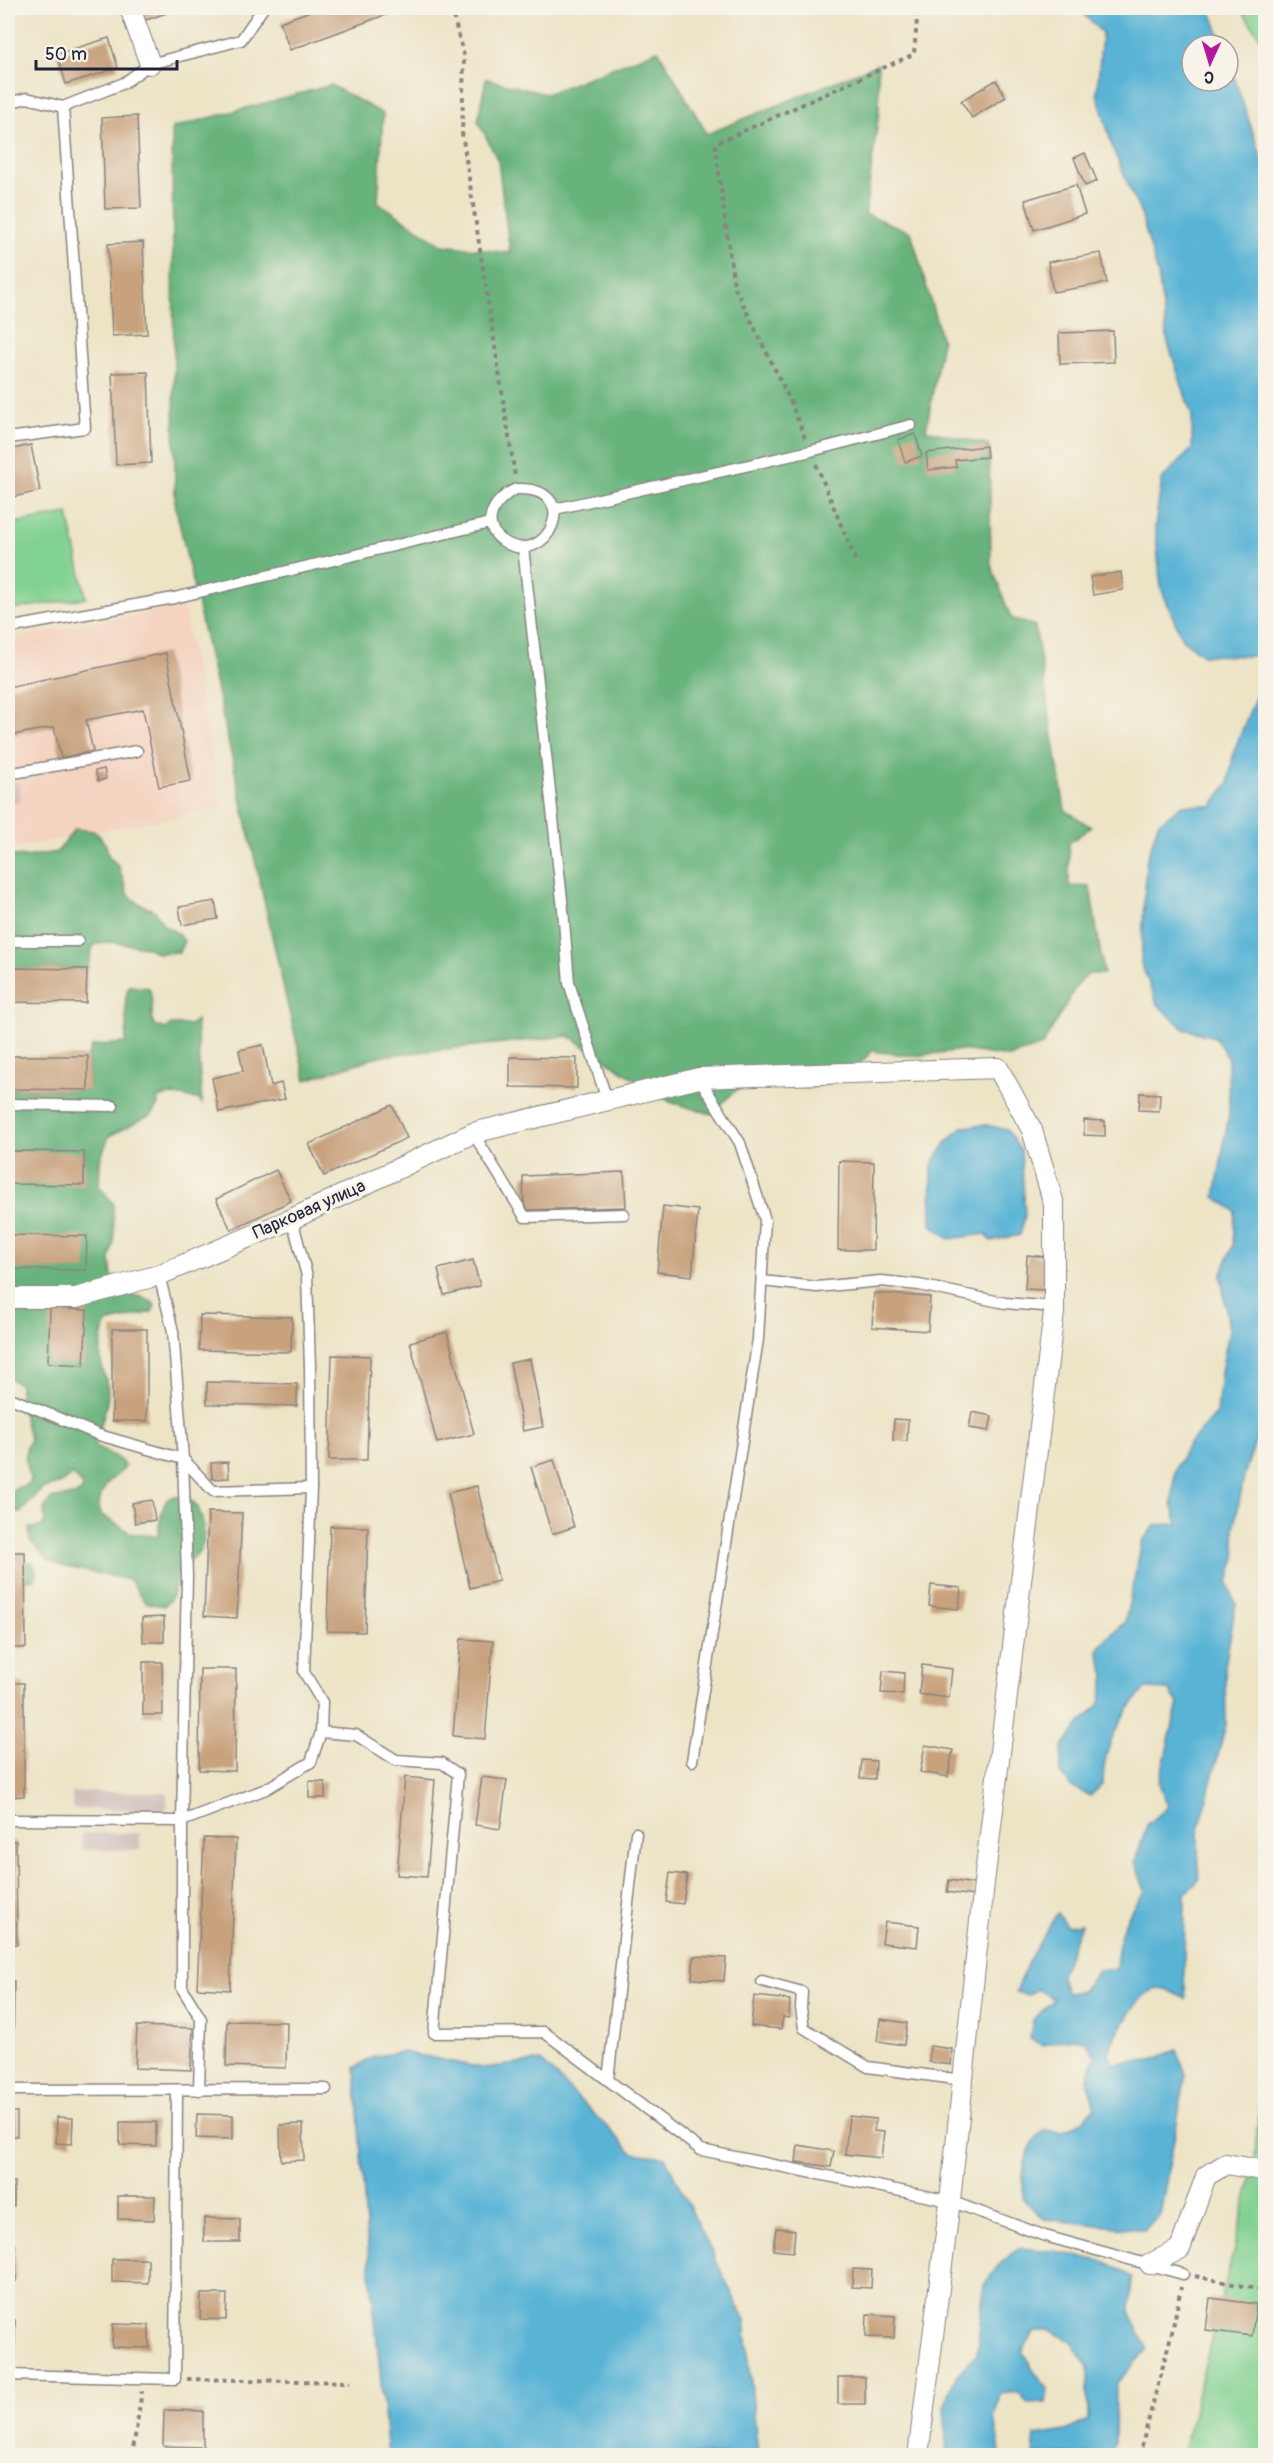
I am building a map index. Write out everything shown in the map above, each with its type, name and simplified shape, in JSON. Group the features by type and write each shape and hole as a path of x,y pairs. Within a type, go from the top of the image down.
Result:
{"street":[{"path":"130,8 150,64"},
{"name":"Парковая улица","path":"8,1298 76,1298 159,1275 292,1219 473,1133 699,1078 998,1068 1032,1130 1054,1204 1054,1307"},
{"path":"918,2456 950,2201 962,2080 1054,1307"},
{"path":"1150,2264 1180,2249 1206,2176 1226,2164 1266,2171"}],"lane":[{"path":"8,103 27,98 63,107 124,82 150,64 241,40 263,8"},
{"path":"8,438 85,428 63,107"},
{"path":"555,508 811,451 910,425"},
{"path":"516,489 539,492 549,499 555,508 555,520 544,539 524,547 512,546 502,541 494,533 490,523 497,501 516,489"},
{"path":"8,628 174,598 490,523"},
{"path":"524,547 569,983 607,1100"},
{"path":"8,774 137,751"},
{"path":"8,941 78,941"},
{"path":"692,1761 758,1339 765,1220 740,1143 699,1078"},
{"path":"8,1104 113,1106"},
{"path":"473,1133 525,1217 624,1214"},
{"path":"8,1820 182,1821 266,1789 311,1762 321,1732 322,1702 304,1672 312,1488 307,1276 292,1219"},
{"path":"159,1275 173,1331 183,1460 188,1576 182,1821 182,1988 201,2019 199,2090"},
{"path":"762,1281 817,1287 881,1281 909,1284 1005,1303 1054,1307"},
{"path":"8,1397 99,1435 183,1460 213,1491 312,1488"},
{"path":"321,1732 356,1735 396,1760 442,1763 458,1774 434,2034 544,2032 701,2150 950,2201 1045,2236 1183,2274"},
{"path":"608,2080 636,1833"},
{"path":"762,1981 802,1992 801,2008 804,2028 868,2067 962,2080"},
{"path":"8,2090 326,2089"},
{"path":"8,2375 175,2379 177,2090"}],"path":[{"path":"451,8 464,56 462,133 516,489"},
{"path":"857,564 790,400 734,286 716,144 914,54 918,8"},
{"path":"1139,2456 1172,2332 1183,2274 1266,2291"},
{"path":"132,2456 144,2378"},
{"path":"175,2379 350,2382"}],"shaded area":[{"path":"183,605 222,808 8,849 8,639"},
{"path":"18,782 21,802 8,804 8,784"},
{"path":"72,1792 167,1792 167,1810 72,1809"},
{"path":"82,1833 140,1833 140,1850 82,1850"}],"green space":[{"path":"1240,8 1265,8 1265,45"},
{"path":"658,50 707,134 878,64 879,112 865,214 911,232 942,341 926,430 989,445 991,565 1011,618 1035,626 1065,810 1091,827 1069,843 1069,886 1090,887 1104,974 1088,974 1076,987 1042,1046 1009,1057 962,1050 915,1056 872,1051 846,1078 807,1088 780,1084 737,1089 711,1114 670,1102 569,1036 380,1056 306,1080 175,504 172,128 331,85 383,114 378,202 442,245 510,253 498,161 478,121 486,79 546,94"},
{"path":"68,514 86,598 8,610 8,524"},
{"path":"75,829 93,831 98,834 106,845 109,857 118,865 128,894 138,903 155,911 164,926 176,932 184,941 179,952 158,953 146,947 111,942 98,943 93,946 87,969 8,968 8,855 26,857 57,852"},
{"path":"129,986 149,988 154,1025 166,1029 171,1025 190,1025 196,1020 202,1104 198,1099 177,1096 167,1095 157,1099 158,1105 151,1115 109,1136 100,1160 99,1186 113,1203 114,1241 110,1259 112,1276 127,1295 146,1298 155,1305 152,1312 106,1323 101,1356 108,1399 99,1435 94,1438 96,1447 117,1457 125,1466 103,1491 99,1505 100,1514 132,1534 157,1536 164,1504 170,1498 176,1496 188,1499 199,1509 204,1534 201,1549 179,1573 171,1598 164,1606 145,1602 130,1580 61,1566 49,1560 30,1541 29,1528 41,1527 45,1522 44,1509 51,1499 76,1495 82,1491 82,1485 73,1475 61,1483 42,1489 20,1513 8,1508 8,1494 15,1488 27,1485 31,1480 26,1459 26,1449 30,1439 20,1406 20,1385 8,1377 8,1089 88,1090 88,1056 92,1046 125,1043 126,1000"},
{"path":"8,1558 12,1563 32,1562 36,1571 35,1579 18,1581 9,1577"},
{"path":"1265,2034 1265,2455 1182,2456 1254,2169"}],"water":[{"path":"1078,8 1210,8 1219,33 1180,33 1180,93 1240,93 1266,171 1265,1413 1245,1472 1234,1528 1236,1558 1228,1583 1236,1604 1225,1666 1226,1724 1198,1834 1199,1880 1185,1894 1186,1999 1162,1990 1147,1993 1134,2007 1108,2050 1112,2063 1152,2060 1177,2050 1186,2074 1160,2215 1144,2230 1044,2219 1023,2199 1025,2161 1032,2144 1045,2130 1063,2132 1082,2121 1095,2107 1087,2081 1095,2056 1086,2041 1070,2039 1043,2045 1030,2039 1033,2020 1054,1999 1037,1989 1029,1995 1016,1992 1029,1960 1057,1913 1067,1926 1081,1924 1061,1975 1066,1993 1082,1991 1099,1970 1116,1969 1123,1927 1145,1891 1135,1862 1147,1825 1168,1807 1159,1783 1178,1703 1169,1690 1145,1689 1128,1709 1110,1745 1103,1784 1090,1796 1073,1788 1060,1774 1063,1746 1100,1704 1105,1676 1098,1650 1125,1622 1142,1542 1155,1525 1178,1524 1172,1504 1175,1469 1188,1445 1217,1412 1221,1372 1229,1330 1221,1275 1233,1245 1235,1211 1215,1197 1229,1113 1228,1058 1215,1037 1184,1029 1157,1004 1141,963 1146,863 1158,824 1182,805 1212,806 1228,784 1234,751 1263,678 1256,656 1203,655 1182,639 1161,588 1155,526 1162,479 1192,449 1192,416 1168,343 1158,275 1142,217 1113,149 1097,93 1102,33"},
{"path":"986,1125 1007,1130 1021,1151 1025,1215 1020,1235 991,1241 986,1234 949,1239 931,1224 932,1164 946,1143 962,1127"},
{"path":"403,2052 482,2068 541,2061 633,2153 665,2157 745,2320 758,2455 388,2455 366,2227 355,2068 375,2056"},
{"path":"1019,2248 1054,2251 1106,2262 1132,2277 1130,2312 1147,2349 1116,2384 1115,2442 1107,2455 1033,2454 1035,2436 1066,2431 1088,2420 1088,2367 1071,2341 1050,2330 1033,2333 1022,2351 1048,2389 1046,2403 1028,2404 1019,2392 1000,2394 994,2419 999,2455 947,2455 944,2407 956,2376 977,2353 984,2285 998,2266"}],"building":[{"path":"134,8 167,8 169,12 140,22"},
{"path":"318,8 404,8 290,50 280,22"},
{"path":"109,38 118,68 66,84 57,54"},
{"path":"996,80 1006,97 972,118 961,101"},
{"path":"137,116 141,208 105,209 102,118"},
{"path":"1085,153 1097,181 1085,186 1074,158"},
{"path":"1076,185 1085,214 1034,230 1025,200"},
{"path":"143,242 147,334 112,336 108,244"},
{"path":"1101,253 1107,283 1053,292 1048,262"},
{"path":"1113,331 1114,362 1060,364 1059,333"},
{"path":"148,372 151,463 116,465 112,373"},
{"path":"915,434 922,456 905,462 898,440"},
{"path":"31,445 40,491 8,498 8,450"},
{"path":"986,446 987,457 955,460 956,467 928,470 926,453"},
{"path":"1121,572 1123,590 1093,595 1090,577"},
{"path":"166,653 191,781 159,787 143,709 86,720 93,751 61,758 54,727 8,736 8,687"},
{"path":"8,753 12,768 8,769"},
{"path":"104,769 106,779 98,781 95,771"},
{"path":"215,901 218,919 182,925 179,907"},
{"path":"8,968 87,969 86,1003 8,1002"},
{"path":"263,1045 271,1086 281,1083 285,1099 219,1112 212,1078 243,1071 239,1050"},
{"path":"8,1056 88,1056 88,1090 8,1089"},
{"path":"510,1057 577,1058 577,1088 510,1087"},
{"path":"1140,1093 1160,1094 1159,1111 1139,1110"},
{"path":"392,1105 407,1138 324,1176 309,1144"},
{"path":"1084,1120 1105,1121 1105,1136 1084,1135"},
{"path":"8,1151 84,1152 84,1185 8,1184"},
{"path":"839,1161 874,1162 873,1250 838,1250"},
{"path":"276,1170 291,1201 231,1230 216,1199"},
{"path":"624,1172 626,1207 524,1210 523,1176"},
{"path":"663,1206 698,1210 692,1276 657,1272"},
{"path":"8,1235 87,1236 86,1270 8,1269"},
{"path":"1027,1255 1047,1257 1044,1290 1025,1289"},
{"path":"473,1260 480,1286 444,1295 438,1269"},
{"path":"874,1293 930,1297 928,1331 872,1327"},
{"path":"50,1308 87,1310 84,1365 48,1363"},
{"path":"200,1315 292,1317 291,1352 199,1350"},
{"path":"112,1329 147,1329 147,1421 112,1421"},
{"path":"447,1332 474,1434 437,1443 410,1342"},
{"path":"332,1355 370,1356 367,1460 329,1460"},
{"path":"530,1359 543,1427 523,1431 510,1363"},
{"path":"207,1382 297,1384 297,1406 207,1404"},
{"path":"972,1412 992,1416 989,1431 969,1428"},
{"path":"894,1419 908,1420 907,1441 893,1440"},
{"path":"554,1460 574,1527 552,1534 531,1467"},
{"path":"228,1462 229,1478 212,1479 211,1463"},
{"path":"477,1486 499,1581 470,1588 448,1493"},
{"path":"152,1500 155,1520 135,1523 132,1503"},
{"path":"208,1512 242,1513 237,1618 204,1616"},
{"path":"330,1526 368,1527 365,1632 327,1631"},
{"path":"8,1552 25,1552 26,1648 8,1648"},
{"path":"931,1585 961,1588 959,1609 929,1606"},
{"path":"164,1617 164,1642 143,1642 142,1618"},
{"path":"461,1639 493,1641 485,1739 453,1736"},
{"path":"143,1662 162,1662 163,1715 143,1715"},
{"path":"922,1665 952,1669 949,1698 919,1694"},
{"path":"200,1669 236,1669 235,1771 199,1770"},
{"path":"883,1671 904,1673 903,1694 881,1693"},
{"path":"8,1683 24,1683 24,1796 8,1797"},
{"path":"925,1745 953,1750 948,1777 920,1772"},
{"path":"862,1760 876,1761 875,1779 860,1778"},
{"path":"405,1777 435,1780 427,1877 397,1875"},
{"path":"482,1777 507,1780 500,1829 475,1825"},
{"path":"309,1781 325,1782 325,1798 309,1798"},
{"path":"204,1838 236,1839 230,1990 197,1988"},
{"path":"8,1841 16,1841 17,1944 8,1944"},
{"path":"670,1873 687,1875 683,1904 666,1902"},
{"path":"949,1880 975,1884 973,1896 947,1892"},
{"path":"885,1922 919,1926 917,1947 882,1943"},
{"path":"694,1956 726,1958 724,1981 692,1979"},
{"path":"8,1981 14,1981 13,2071 8,2071"},
{"path":"754,1996 790,2000 789,2018 783,2017 781,2029 751,2026"},
{"path":"880,2019 907,2023 904,2045 877,2041"},
{"path":"227,2021 287,2022 286,2068 226,2066"},
{"path":"137,2026 193,2028 191,2070 135,2068"},
{"path":"930,2046 952,2049 951,2065 929,2062"},
{"path":"8,2112 17,2112 17,2136 8,2136"},
{"path":"197,2114 233,2115 233,2139 196,2138"},
{"path":"849,2116 876,2119 874,2131 884,2132 881,2158 845,2154"},
{"path":"57,2117 73,2118 72,2144 56,2143"},
{"path":"120,2122 156,2122 156,2146 120,2145"},
{"path":"303,2124 304,2160 281,2161 280,2125"},
{"path":"798,2145 834,2151 831,2167 796,2162"},
{"path":"8,2182 14,2182 14,2206 8,2206"},
{"path":"118,2196 155,2196 154,2220 118,2219"},
{"path":"204,2218 240,2219 240,2242 204,2242"},
{"path":"776,2228 795,2230 793,2252 773,2250"},
{"path":"8,2244 15,2244 16,2281 8,2281"},
{"path":"112,2259 148,2259 148,2283 112,2282"},
{"path":"853,2269 872,2270 871,2288 852,2287"},
{"path":"201,2294 227,2294 226,2320 200,2319"},
{"path":"1210,2298 1256,2304 1252,2336 1206,2330"},
{"path":"867,2314 895,2316 894,2338 866,2337"},
{"path":"8,2320 15,2320 15,2344 8,2344"},
{"path":"113,2324 149,2325 149,2348 112,2347"},
{"path":"838,2377 865,2377 865,2404 838,2404"},
{"path":"164,2410 203,2411 203,2447 163,2446"}]}
